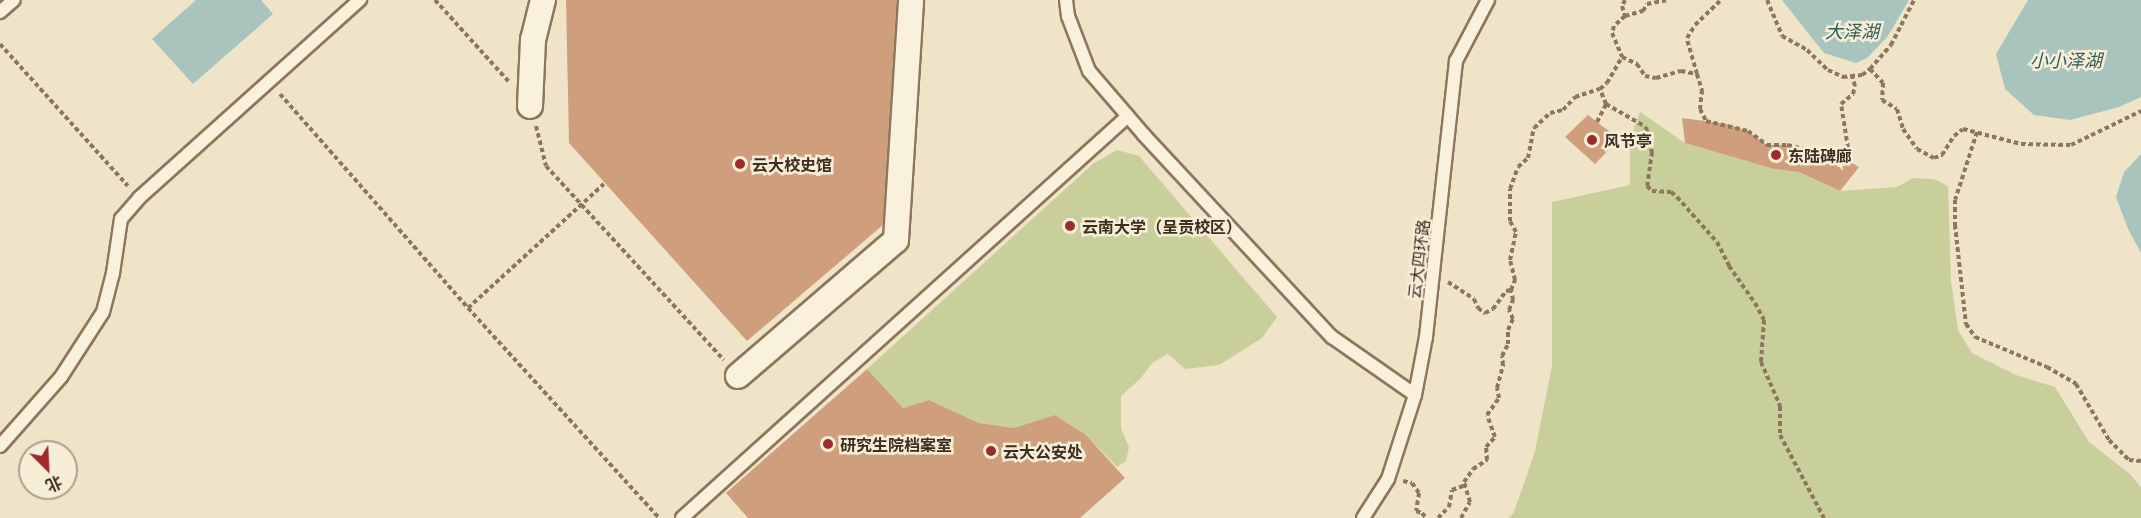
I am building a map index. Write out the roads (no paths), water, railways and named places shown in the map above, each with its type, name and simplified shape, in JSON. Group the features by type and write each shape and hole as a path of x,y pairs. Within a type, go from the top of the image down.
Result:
{"street":[{"path":"530,106 533,40 543,0"},
{"path":"738,376 896,240 911,0"}],"lane":[{"path":"0,12 14,0"},
{"path":"0,446 61,377 103,312 113,273 121,219 139,198 360,0"},
{"path":"1066,0 1068,16 1089,71 1128,116 1332,337 1414,395"},
{"name":"云大四环路","path":"1363,518 1388,479 1414,395 1425,337 1456,61 1488,0"},
{"path":"682,518 1128,116"}],"water":[{"path":"196,0 261,0 273,14 193,84 152,39"},
{"name":"大泽湖","path":"1782,0 1909,0 1888,36 1867,58 1856,63 1824,53"},
{"name":"小小泽湖","path":"2028,0 2141,0 2141,97 2119,107 2070,120 2034,115 2005,89 1996,54"},
{"path":"2141,154 2141,253 2128,229 2116,197 2124,172"}],"place":[{"name":"风节亭","path":"1592,140"},
{"name":"东陆碑廊","path":"1776,155"},
{"name":"云大校史馆","path":"740,164"},
{"name":"云南大学（呈贡校区）","path":"1070,226"},
{"name":"研究生院档案室","path":"828,444"},
{"name":"云大公安处","path":"991,451"}]}
